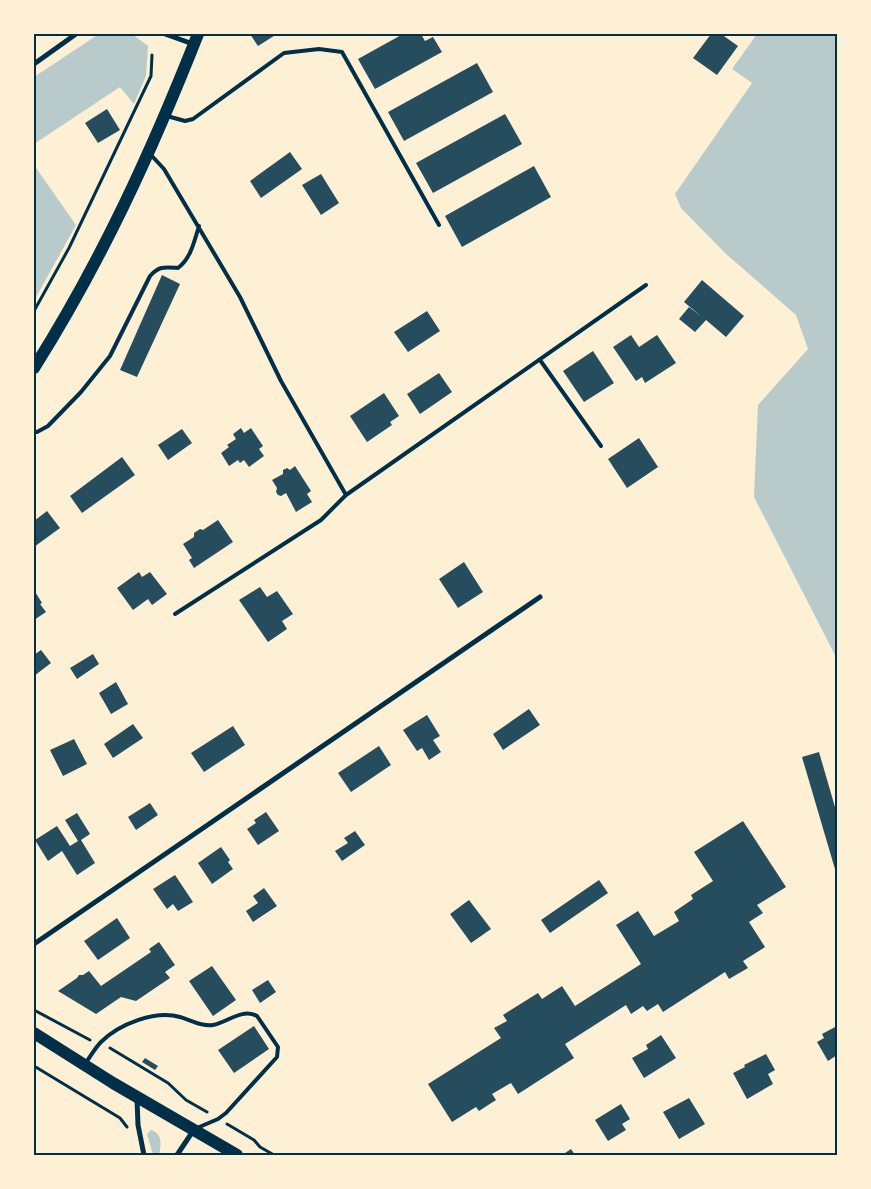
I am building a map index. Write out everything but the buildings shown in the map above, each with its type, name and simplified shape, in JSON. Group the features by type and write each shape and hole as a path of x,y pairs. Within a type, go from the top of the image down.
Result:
{"main road":[{"path":"34,368 88,278 115,226 149,153 196,39"},
{"path":"34,1034 237,1155"}],"street":[{"path":"35,62 76,34"},
{"path":"165,34 196,39"},
{"path":"34,944 540,597"},
{"path":"137,1096 138,1125 144,1155"},
{"path":"177,1155 193,1130"}],"lane":[{"path":"164,115 185,121 193,119 284,53 319,49 342,52 439,225"},
{"path":"149,153 164,169 240,297 281,381 346,495"},
{"path":"34,432 38,432 48,426 81,392 110,356 150,276 156,269 166,267 178,268 185,263 190,256 199,226"},
{"path":"175,614 321,520 346,495 646,285"},
{"path":"540,360 601,446"},
{"path":"84,1064 99,1044 122,1028 146,1018 168,1015 212,1025 245,1013 252,1013 257,1016 278,1046 277,1057 232,1107 218,1119 193,1130"}],"path":[{"path":"34,311 69,248 150,76 152,55"},
{"path":"34,1010 80,1036 117,1051 168,1083 186,1100 254,1140 260,1148 274,1155"},
{"path":"34,1066 120,1118 127,1127"},
{"path":"251,1145 254,1140"}],"shaded area":[{"path":"99,34 132,34 148,46 146,76 134,104 120,87 34,144 34,77"},
{"path":"757,34 837,34 837,659 754,497 758,405 808,349 796,315 725,253 681,208 675,194 752,83 732,69"},
{"path":"34,165 76,225 34,301"},
{"path":"151,1130 158,1134 159,1137 161,1144 159,1155 153,1155 147,1134"}]}
